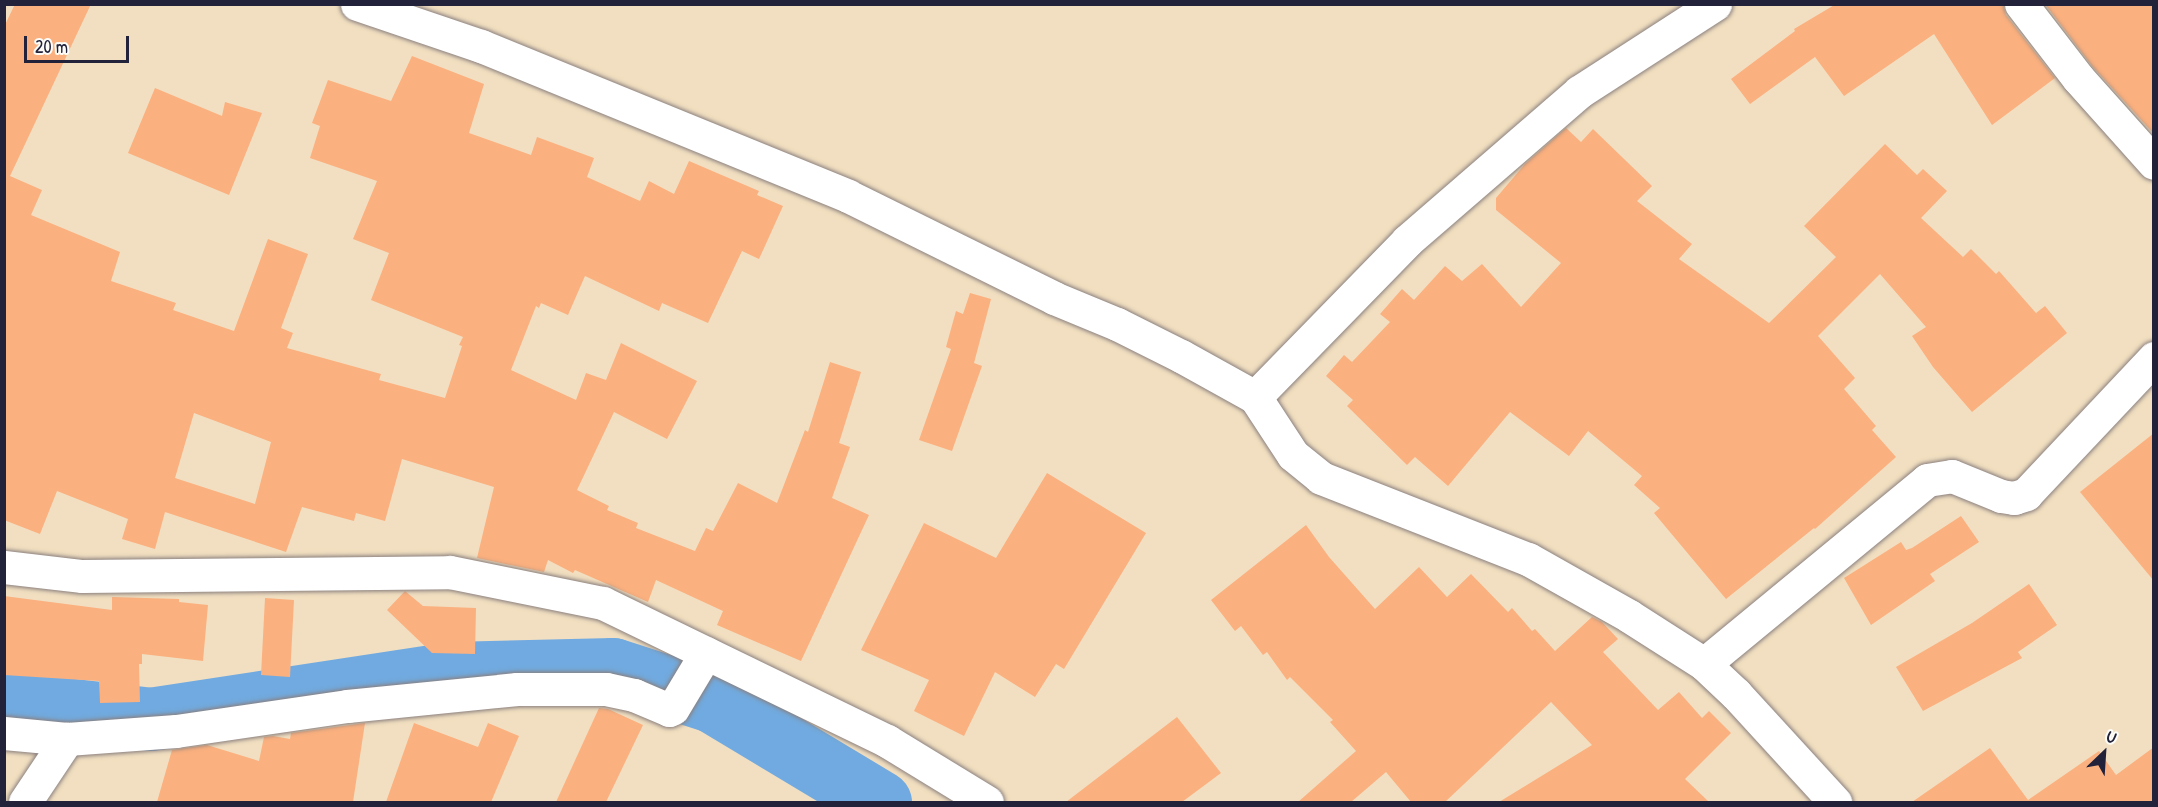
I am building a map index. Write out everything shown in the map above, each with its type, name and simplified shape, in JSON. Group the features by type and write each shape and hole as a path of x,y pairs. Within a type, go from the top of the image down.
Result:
{"street":[{"path":"357,4 481,46 848,196 1054,298 1117,324 1255,397 1293,454 1321,478 1528,560 1629,616 1704,664 1736,694 1835,802"},
{"path":"1255,397 1407,241 1579,92 1715,4"},
{"path":"2021,4 2078,78 2154,163"},
{"path":"1704,664 1927,480 1952,476 2001,496 2014,498 2026,494 2154,358"},
{"path":"4,567 82,576 450,572 603,603 701,661 887,741 987,802"},
{"path":"4,734 68,739 176,731 347,706 517,689 606,689 634,695 664,710 673,708 701,661"},
{"path":"25,802 68,739"}],"building":[{"path":"15,4 91,4 10,176 42,190 31,215 120,252 111,281 176,303 173,310 234,331 268,239 308,254 281,328 293,333 287,348 381,374 379,380 445,398 463,337 371,300 389,253 353,239 377,181 310,158 320,126 312,123 328,80 391,101 412,56 484,84 469,133 531,155 537,137 594,158 587,177 640,201 649,181 674,194 689,161 759,191 757,195 783,206 759,259 742,251 708,323 662,303 659,311 585,276 568,315 541,303 539,308 536,306 511,370 576,400 586,373 606,380 621,343 697,381 667,439 614,412 577,490 609,506 607,510 638,523 636,528 695,551 706,528 713,531 738,483 777,503 805,430 808,432 830,362 861,372 839,443 850,447 832,498 869,515 801,661 717,625 723,611 656,580 648,602 575,570 573,573 548,560 544,572 477,558 494,487 402,459 385,521 356,513 354,521 302,507 286,552 165,512 155,549 122,539 128,519 57,491 40,534 4,520 4,27","holes":["194,413 271,442 255,504 175,478"]},
{"path":"1836,4 2003,4 2006,15 2055,78 1992,125 1934,34 1844,96 1815,57 1750,104 1731,79 1795,31 1794,29"},
{"path":"2045,4 2154,4 2154,134 2092,66"},
{"path":"155,88 222,116 225,102 262,113 229,195 128,153"},
{"path":"1566,128 1581,142 1593,129 1652,186 1637,201 1692,244 1679,259 1769,323 1836,257 1804,226 1885,144 1917,175 1923,169 1947,191 1921,218 1963,257 1971,249 1996,274 1999,271 2036,313 2045,306 2067,333 1972,412 1933,367 1912,336 1926,327 1880,274 1818,336 1855,378 1844,389 1876,426 1872,430 1896,457 1815,529 1726,599 1654,513 1660,508 1634,485 1642,476 1588,431 1569,456 1510,412 1448,486 1415,457 1407,465 1347,406 1353,400 1326,376 1344,355 1352,362 1390,322 1380,314 1402,289 1414,300 1445,266 1462,281 1482,264 1521,307 1561,263 1496,210 1496,198 1525,164"},
{"path":"970,293 991,299 974,363 982,366 952,451 919,440 951,349 946,347 956,311 963,314"},
{"path":"2154,433 2154,581 2080,492"},
{"path":"1047,473 1146,533 1064,669 1056,664 1035,697 995,672 964,736 914,711 929,680 861,650 924,523 996,558"},
{"path":"1961,516 1979,542 1930,574 1935,581 1871,625 1844,578 1901,542 1906,550 1912,548"},
{"path":"1306,525 1329,557 1375,609 1419,567 1447,597 1471,574 1508,612 1512,608 1532,631 1535,629 1555,651 1592,617 1602,622 1618,639 1603,652 1658,710 1679,692 1702,718 1709,711 1731,733 1685,779 1709,802 1499,802 1592,745 1551,702 1445,802 1411,802 1386,772 1351,802 1298,802 1356,751 1330,722 1333,720 1290,677 1287,680 1267,652 1263,655 1241,626 1235,631 1211,600"},
{"path":"2029,584 2057,625 2018,652 2022,658 1923,711 1896,667 1972,623"},
{"path":"405,591 423,606 476,608 475,654 432,653 387,610"},
{"path":"4,596 112,610 112,597 179,599 179,602 208,605 203,661 142,654 142,664 139,664 140,702 100,703 99,681 4,675"},
{"path":"265,598 294,600 290,677 261,675"},
{"path":"599,708 608,709 643,725 606,802 556,802"},
{"path":"1177,717 1221,773 1182,802 1066,802"},
{"path":"365,723 353,802 157,802 172,750 207,745 259,761 264,737 290,739 291,733"},
{"path":"414,723 478,747 488,723 519,736 491,802 386,802"},
{"path":"2154,747 2154,802 1912,802 1990,748 2028,800 2099,751 2116,775"}],"waterway":[{"path":"4,702 150,719 450,673 613,669 712,701 880,802"}]}
